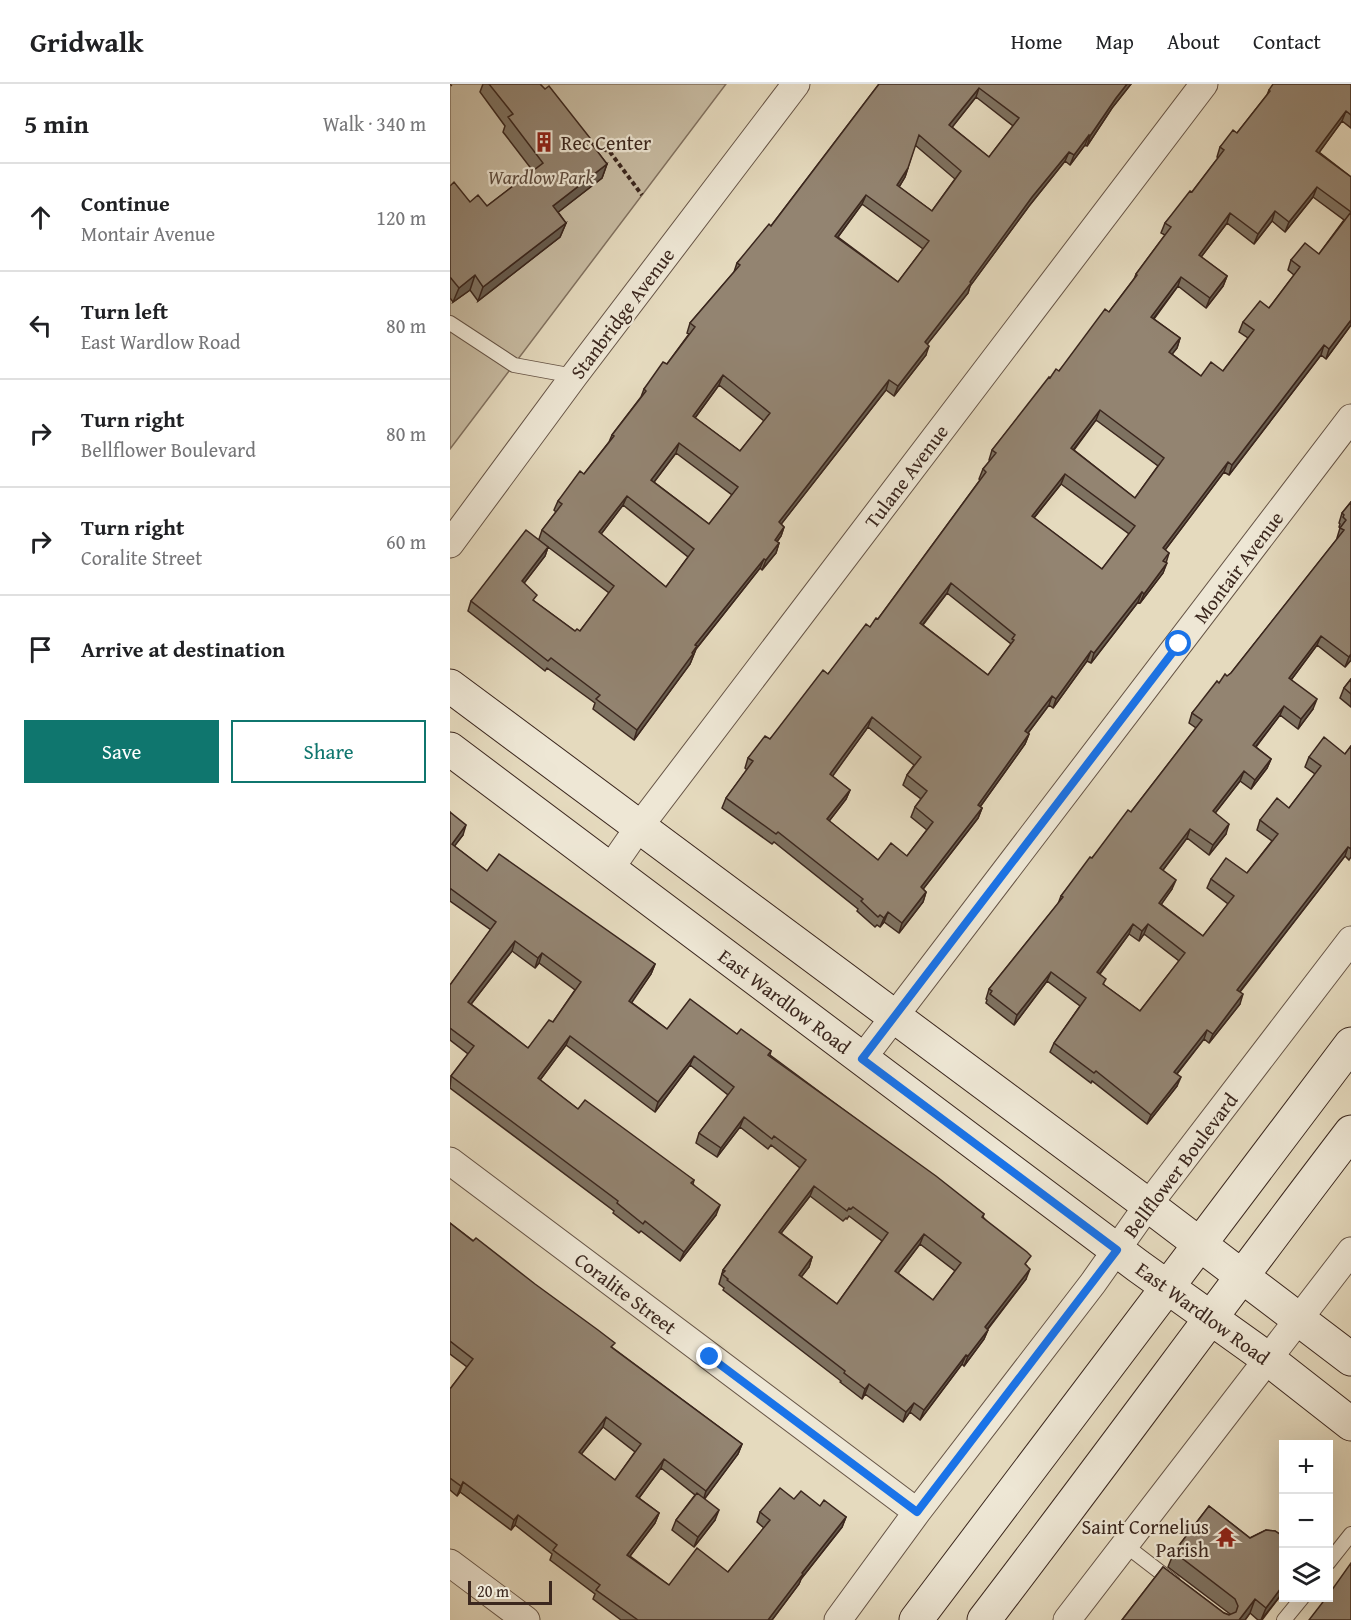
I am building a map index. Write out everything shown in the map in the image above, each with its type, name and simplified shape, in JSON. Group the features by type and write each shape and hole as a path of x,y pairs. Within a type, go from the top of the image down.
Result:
{"main road":[{"path":"450,686 1149,1205 1351,1359"},
{"name":"East Wardlow Road","path":"450,749 1117,1250 1268,1359 1351,1424"},
{"path":"916,1620 1351,1044"},
{"path":"984,1620 1351,1132"}],"street":[{"name":"Stanbridge Avenue","path":"450,544 574,376 796,84"},
{"name":"Tulane Avenue","path":"610,869 639,827 1203,84"},
{"name":"Montair Avenue","path":"862,1059 1351,418"},
{"name":"Bellflower Boulevard","path":"838,1620 917,1512 1351,940"},
{"name":"Coralite Street","path":"450,1161 917,1512"},
{"path":"1067,1620 1351,1251"},
{"path":"450,1563 525,1620"}],"lane":[{"path":"450,323 514,365 574,376"},
{"path":"1333,1558 1351,1534"},
{"path":"1125,1545 1187,1592"},
{"path":"1284,1620 1299,1602"}],"path":[{"path":"583,139 610,152 642,195"}],"green space":[{"name":"Wardlow Park","path":"450,84 726,84 450,449"}],"building":[{"path":"489,84 540,84 545,89 549,86 590,138 588,139 607,164 553,206 566,223 483,287 475,275 459,288 450,277 450,186 454,182 470,202 478,195 487,206 543,163 508,117 513,114"},
{"path":"879,84 1127,84 1090,136 1074,155 1069,152 1032,197 971,283 925,342 929,346 898,386 889,380 779,522 784,527 775,540 779,543 695,645 697,646 693,654 637,730 596,699 600,695 551,658 548,661 471,601 526,530 548,547 522,581 537,595 533,600 575,631 577,629 580,631 614,586 542,530 562,504 558,501 580,471 584,474 646,391 644,389 663,362 667,364 695,327 690,323 740,265 737,263 769,224 771,226","holes":["979,88 1019,118 989,157 949,125","919,135 961,171 932,211 897,185 908,168","866,195 929,241 898,282 835,236","723,375 770,413 740,451 693,416","679,443 738,487 709,524 651,480","627,496 694,549 666,587 599,532"]},
{"path":"1273,84 1351,84 1351,115 1346,111 1316,151 1351,177 1351,212 1351,320 1329,349 1324,345 1232,465 1228,462 1163,548 1169,553 1163,561 1167,563 1144,594 1142,592 1094,653 1091,651 1056,699 1052,696 1025,731 1029,734 978,805 982,808 921,887 926,892 902,923 888,912 884,918 880,915 878,917 861,901 863,899 778,832 776,834 726,798 753,761 748,758 765,736 770,739 823,670 828,674 866,624 870,627 876,618 878,619 986,472 983,469 996,453 992,450 1049,377 1056,369 1059,371 1105,309 1109,312 1171,227 1165,223 1224,150 1220,147 1233,130 1237,133","holes":["1317,187 1351,212 1319,254 1305,243 1291,260 1300,267 1269,308 1260,301 1243,322 1254,330 1223,371 1211,362 1201,376 1169,352 1180,338 1151,317 1181,277 1210,298 1227,276 1199,255 1230,213 1258,234 1275,211 1289,222","1100,410 1164,458 1135,498 1071,448","1065,474 1135,526 1102,569 1032,516","951,583 1015,635 1012,639 1014,640 988,675 920,623","872,717 921,757 907,775 927,791 915,807 933,822 907,856 891,843 878,860 827,819 850,790 830,774"]},
{"path":"1351,502 1351,654 1349,657 1321,636 1289,678 1317,699 1301,719 1284,706 1253,745 1271,759 1255,780 1244,771 1213,811 1229,824 1213,845 1190,829 1160,868 1176,880 1159,903 1203,936 1234,896 1211,879 1226,858 1247,873 1278,834 1260,820 1277,798 1289,808 1321,766 1309,757 1324,737 1345,754 1351,746 1351,849 1348,847 1237,990 1243,994 1213,1034 1207,1030 1174,1072 1181,1077 1151,1115 1096,1071 1094,1073 1054,1043 1086,998 1051,972 1017,1015 990,994 992,991 989,989 1063,897 1061,896 1090,857 1092,858 1128,810 1131,812 1202,720 1192,713 1217,681 1219,683 1225,674 1227,676 1231,673 1344,530 1340,528 1346,520 1342,513","holes":["1133,924 1142,931 1148,924 1185,953 1140,1011 1103,984 1106,979 1097,972"]},
{"path":"1351,679 1351,694 1344,688"},
{"path":"450,812 466,825 452,844 487,871 499,854 655,964 629,1001 667,1029 690,999 737,1034 741,1029 771,1051 768,1055 936,1176 984,1214 982,1217 1031,1256 1025,1264 1030,1269 985,1327 988,1330 924,1410 914,1403 906,1412 869,1384 865,1389 722,1274 806,1160 774,1136 772,1139 744,1117 721,1148 699,1133 734,1087 694,1056 658,1102 570,1036 538,1078 578,1109 585,1100 694,1180 691,1183 720,1205 684,1252 645,1221 643,1224 617,1203 618,1201 451,1076 474,1046 450,1028 450,985 496,922 450,890","holes":["515,941 538,958 542,953 581,982 553,1022 549,1020 528,1048 468,1002","814,1186 847,1211 853,1207 888,1233 837,1304 799,1275 812,1257 779,1232","924,1234 961,1263 933,1300 895,1271"]},
{"path":"450,1223 473,1241 476,1238 598,1330 615,1343 611,1347 742,1444 706,1491 664,1459 636,1496 659,1513 627,1555 669,1585 697,1548 728,1572 770,1520 760,1512 780,1488 794,1499 801,1491 820,1506 824,1500 846,1517 768,1620 638,1620 596,1590 600,1585 553,1550 557,1545 518,1515 514,1520 463,1482 461,1486 450,1478 450,1389 473,1359 450,1341","holes":["606,1417 641,1444 615,1480 579,1452"]},
{"path":"697,1493 719,1510 698,1537 676,1520"},
{"path":"1209,1506 1250,1538 1266,1530 1279,1534 1279,1591 1266,1608 1255,1599 1239,1620 1122,1620 1163,1567 1224,1613 1229,1615 1236,1612 1238,1606 1235,1599 1174,1552"},
{"path":"1351,1563 1351,1620 1309,1620 1323,1602 1333,1602 1333,1588"}],"place":[{"name":"Rec Center","path":"544,142"},
{"name":"Saint Cornelius Parish","path":"1226,1537"}],"route":[{"path":"710,1357 917,1512 1117,1250 862,1059 1179,644"}]}
